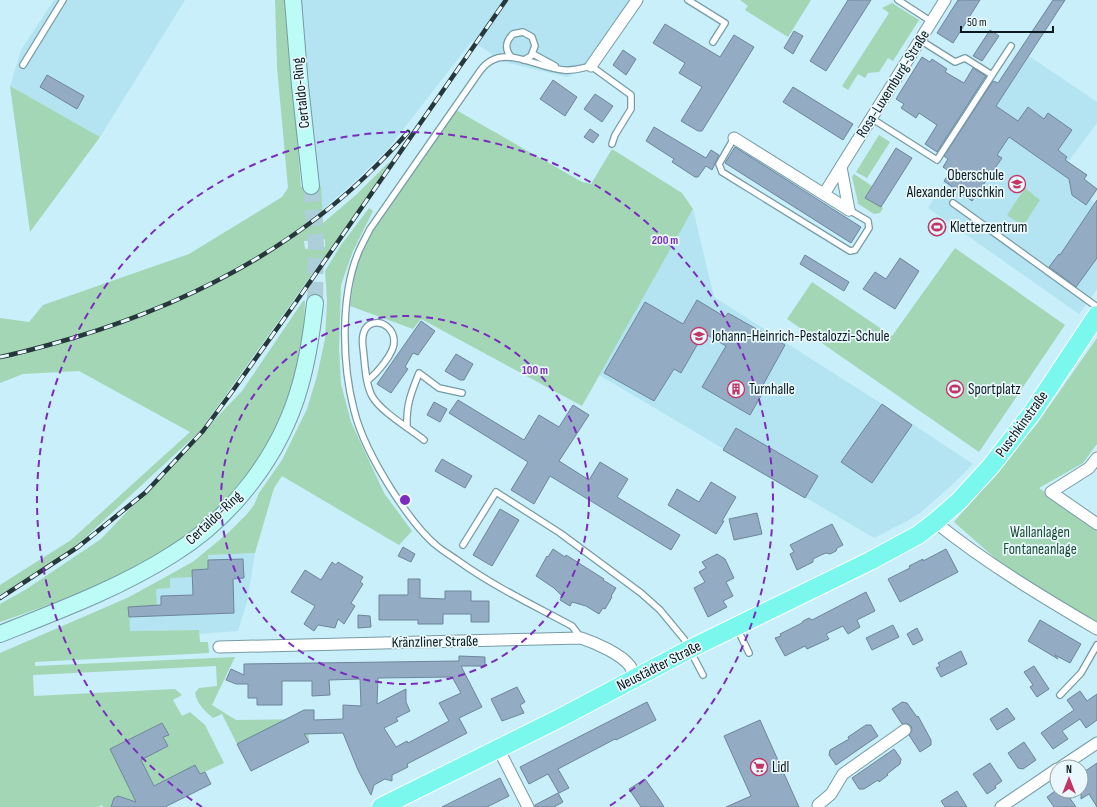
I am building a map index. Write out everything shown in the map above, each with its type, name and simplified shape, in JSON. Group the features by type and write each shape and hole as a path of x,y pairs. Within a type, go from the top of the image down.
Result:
{"main road":[{"name":"Certaldo-Ring","path":"293,0 300,86 311,186"},
{"name":"Certaldo-Ring","path":"0,634 76,603 152,567 174,554 198,536 226,511 261,468 275,446 292,410 300,386 311,340 315,303"},
{"name":"Puschkinstraße","path":"935,522 959,501 991,466 1032,413 1097,315"},
{"name":"Neustädter Straße","path":"381,807 560,718 690,649 870,561 918,535 935,522"}],"street":[{"path":"591,66 636,0"},
{"name":"Rosa-Luxemburg-Straße","path":"824,194 946,0"},
{"path":"734,138 849,210"},
{"path":"841,167 849,210"},
{"path":"1097,458 1089,468 1051,492 1097,524"},
{"path":"935,522 964,545 1020,583 1097,629"},
{"name":"Kränzliner Straße","path":"219,647 581,638 594,643 620,658 629,665 636,677"},
{"path":"818,804 831,794 843,774 905,730"},
{"path":"1073,759 1097,743"},
{"path":"498,748 528,807"},
{"path":"1001,807 1049,774"}],"lane":[{"path":"23,65 63,0"},
{"path":"688,0 725,23 713,42"},
{"path":"898,0 932,22"},
{"path":"511,57 507,51 507,41 513,34 523,32 532,37 535,46 533,54 528,59 523,60"},
{"path":"920,40 955,62 965,58 992,75"},
{"path":"871,118 937,160 1011,46"},
{"path":"533,54 564,70"},
{"path":"581,638 572,626 478,575 436,546 400,503 374,459 354,410 348,382 345,340 346,312 348,294 358,252 370,229 484,65 489,60 511,57 564,70 591,66 631,95 631,109 615,135 612,144"},
{"path":"734,138 719,164 722,172 850,252 855,250 869,228 868,221 849,210"},
{"path":"953,203 1097,306"},
{"path":"367,381 375,375 390,353 394,344 394,336 391,330 384,324 372,324 367,327 362,339 367,381 372,397 383,409 424,440"},
{"path":"408,427 406,415 408,403 419,373 440,388 462,393"},
{"path":"463,545 496,492 560,533 641,593 660,610 690,649 703,675"},
{"path":"737,627 748,653"},
{"path":"1060,695 1081,673 1097,645"}],"shaded area":[{"path":"54,0 185,0 100,137 10,86 21,50"},
{"path":"293,0 637,0 591,66 567,77 504,62 472,41 387,150 322,210 321,186 311,186"},
{"name":"Oberschule Alexander Puschkin","path":"1029,56 1097,102 1097,123 1068,162 1087,175 1084,179 1097,188 1090,199 1097,205 1097,289 1079,314 928,208 944,181"},
{"name":"Johann-Heinrich-Pestalozzi-Schule","path":"693,209 714,297 973,464 920,513 874,538 599,375"},
{"path":"255,553 247,602 238,631 199,634 199,630 129,631 128,607 157,605 156,589 170,578 192,570 208,569 208,555"}],"green space":[{"path":"275,0 289,0 290,49 301,187 321,186 323,223 357,194 388,163 391,164 200,431 75,547 0,595 0,585 71,540 190,432 79,371 23,374 0,383 0,318 29,322 43,305 189,254 282,197 288,188 277,67","holes":["325,239 325,247 305,249 304,241"]},
{"path":"740,0 811,0 788,37 745,10 748,6"},
{"path":"892,3 919,20 893,61 888,58 879,72 868,73 865,78 858,74 848,90 842,86 889,13 882,8"},
{"path":"10,86 100,137 30,232"},
{"path":"456,110 582,182 591,184 612,149 682,193 693,209 582,406 421,319 413,329 350,306 355,273 361,253 372,230"},
{"path":"879,135 890,142 867,178 856,172"},
{"path":"854,174 872,186 865,198 883,208 880,213 874,214 857,203 852,177"},
{"path":"1025,188 1040,200 1023,226 1007,215"},
{"path":"369,208 373,211 353,251 341,285 339,349 341,384 351,422 384,493 412,531 399,545 282,476 274,488 255,553 208,555 208,569 192,570 192,577 170,578 170,588 156,589 157,606 129,607 130,631 199,630 200,642 208,642 209,653 35,662 35,666 235,657 212,705 236,720 307,719 309,742 299,724 237,744 222,714 213,718 202,707 196,697 195,693 199,688 217,686 216,666 33,675 34,696 175,689 182,695 173,700 182,716 190,712 205,725 224,763 200,774 195,765 154,786 141,760 168,746 163,737 168,735 162,723 110,749 136,803 127,807 122,797 118,796 114,798 113,802 116,807 103,807 102,805 98,807 0,807 0,653 127,598 194,561 229,532 247,514 254,505 259,493 282,460 307,409 317,376 325,339 327,301 325,271 341,245"},
{"name":"Sportplatz","path":"955,248 1065,325 979,452 787,319 812,282 892,336"},
{"path":"303,301 305,301 303,334 297,366 288,397 275,427 260,455 241,482 220,506 191,533 143,564 126,573 91,589 0,622 0,604 25,590 101,539 242,391"},
{"name":"Wallanlagen Fontaneanlage","path":"1097,338 1097,444 1083,463 1039,488 1097,529 1097,624 1013,574 954,522 1036,425"}],"building":[{"path":"848,0 871,0 826,71 810,61"},
{"path":"958,0 980,0 953,43 937,33"},
{"path":"1053,0 1065,0 996,106 1018,121 1028,107 1044,119 1048,113 1072,130 1058,150 1067,157 1065,160 1087,175 1084,179 1097,189 1086,205 1072,195 1069,179 1009,137 997,155 1002,158 972,201 944,181 950,172 943,167 948,159 944,156 993,81 998,83"},
{"path":"665,24 720,57 734,35 754,47 702,131 698,131 681,121 702,87 679,73 685,63 653,43"},
{"path":"990,30 999,36 982,61 973,56"},
{"path":"794,31 803,36 793,54 784,48"},
{"path":"623,50 636,59 626,75 613,65"},
{"path":"922,57 930,62 932,59 947,69 945,72 964,83 973,68 986,76 937,152 925,144 937,125 919,113 916,118 901,108 904,104 896,99"},
{"path":"47,75 84,96 77,109 40,87"},
{"path":"553,80 577,97 565,116 540,99"},
{"path":"793,87 853,124 843,140 783,102"},
{"path":"595,94 613,106 602,122 584,109"},
{"path":"654,127 706,158 711,150 719,155 712,170 706,166 698,177 695,177 672,162 674,159 646,141"},
{"path":"590,129 599,135 593,143 584,137"},
{"path":"735,147 861,227 851,243 725,163"},
{"path":"896,148 912,158 881,207 865,198"},
{"path":"1097,200 1097,258 1076,287 1049,267 1059,254 1060,255"},
{"name":"Kletterzentrum","path":"937,218 943,221 946,227 943,233 937,236 931,233 928,227 931,221"},
{"path":"805,255 849,282 844,291 800,264"},
{"path":"900,258 919,271 895,309 863,289 875,272 886,279"},
{"path":"697,300 725,317 728,313 785,345 763,385 766,387 750,415 702,387 726,346 704,333 681,373 674,369 654,401 604,373 645,302 683,324"},
{"path":"421,321 435,331 418,355 413,353 405,367 408,369 391,393 377,384"},
{"path":"456,354 473,364 464,380 460,380 445,371"},
{"path":"458,400 524,440 539,415 559,427 573,405 589,415 559,461 589,480 600,462 628,479 617,497 680,535 671,550 550,476 534,504 511,490 528,462 449,413"},
{"path":"434,402 447,409 440,422 427,415"},
{"path":"882,404 912,425 872,483 841,462"},
{"path":"736,428 818,476 805,498 723,450"},
{"path":"442,459 472,476 465,488 435,471"},
{"path":"711,482 736,497 716,534 668,505 677,489 699,502"},
{"path":"500,509 519,520 492,566 473,555"},
{"path":"757,513 762,534 734,540 729,519"},
{"path":"832,524 843,545 830,554 826,553 813,559 813,562 797,570 790,554 794,552 790,545"},
{"path":"403,547 415,554 411,562 398,556"},
{"path":"553,549 565,557 566,555 616,588 605,609 603,608 599,614 586,606 572,602 570,606 560,600 562,596 554,588 536,576 547,556 548,557"},
{"path":"946,549 958,572 900,602 888,579 910,568 909,566 923,559 923,561"},
{"path":"717,554 725,559 734,578 726,582 733,596 723,601 727,607 708,617 694,588 705,582 699,572 706,568 702,562"},
{"path":"243,559 244,578 233,579 234,613 129,617 128,607 161,605 161,596 193,595 192,570 208,569 208,560"},
{"path":"332,562 336,565 338,562 363,577 360,582 363,584 351,603 355,606 344,624 338,619 335,628 318,625 314,631 304,624 315,606 291,592 305,570 321,580"},
{"path":"408,579 420,579 420,598 445,599 445,591 471,591 471,601 489,601 489,622 471,622 471,614 443,614 443,624 418,624 418,620 379,620 379,595 408,595"},
{"path":"866,592 875,611 857,620 860,627 848,634 843,626 826,634 829,639 807,649 805,646 785,656 775,638 781,636 780,634 809,618 812,620"},
{"path":"358,615 370,616 371,627 358,628"},
{"path":"1040,620 1081,644 1070,663 1055,655 1058,659 1028,641"},
{"path":"893,625 899,637 872,650 866,638"},
{"path":"917,628 923,640 913,645 907,634"},
{"path":"961,651 967,664 941,677 936,668 940,666 938,663"},
{"path":"459,656 485,657 485,666 461,666 482,707 459,718 467,733 407,764 408,767 392,775 392,781 385,779 374,785 371,795 358,770 343,733 304,734 309,742 251,771 237,744 304,710 314,710 314,720 343,719 343,705 361,706 360,679 329,680 330,695 312,696 312,681 282,681 282,705 257,705 257,698 248,698 248,684 236,684 226,680 231,669 244,675 244,664 459,661","holes":["452,677 461,693 439,703 449,721 408,743 407,741 396,747 384,728 398,721 396,718 410,711 406,702 406,689 377,704 378,678"]},
{"path":"1034,666 1049,689 1037,697 1030,687 1033,685 1024,672"},
{"path":"517,687 525,702 520,705 524,713 502,721 491,699"},
{"path":"1080,691 1087,701 1097,694 1097,720 1086,728 1080,719 1062,731 1068,739 1053,749 1041,733 1074,710 1067,700"},
{"path":"647,702 656,720 616,740 615,739 558,769 569,788 559,793 548,774 529,784 520,767"},
{"path":"902,702 907,703 917,717 918,716 931,740 931,745 920,752 909,735 912,730 911,726 908,724 902,724 892,709"},
{"path":"1007,708 1015,719 997,730 990,719"},
{"name":"Lidl","path":"760,720 799,807 726,807 751,796 724,736"},
{"path":"162,723 169,735 163,737 168,746 141,760 154,786 195,765 200,774 205,772 211,784 165,807 111,807 114,798 118,796 136,802 110,749"},
{"path":"866,725 871,725 878,736 836,765 829,755 830,750 849,739 848,737"},
{"path":"1024,742 1036,760 1023,769 1018,768 1008,753"},
{"path":"894,749 901,759 900,764 879,782 878,780 864,789 859,789 852,778"},
{"path":"990,763 1002,781 995,786 996,788 987,794 973,774"},
{"path":"1097,763 1097,807 1089,794 1089,768"},
{"path":"500,778 509,796 487,807 442,807"},
{"path":"645,779 664,807 641,807 629,789"},
{"path":"957,791 967,807 945,807 941,801"},
{"path":"558,793 563,802 554,807 535,807 535,805"},
{"path":"1049,796 1049,799 1070,799 1076,807 1054,807 1047,797"}],"tunnel":[{"path":"311,186 316,244 315,303"}],"railway":[{"path":"0,598 78,547 146,492 203,431 296,302 506,0"},
{"path":"0,357 28,351 115,324 197,290 236,270 274,248 310,223 345,195 377,165 408,132"}],"place":[{"name":"Oberschule Alexander Puschkin","path":"1017,184"},
{"name":"Kletterzentrum","path":"937,227"},
{"name":"Johann-Heinrich-Pestalozzi-Schule","path":"699,336"},
{"name":"Turnhalle","path":"736,389"},
{"name":"Sportplatz","path":"955,389"},
{"name":"Lidl","path":"759,767"}]}
